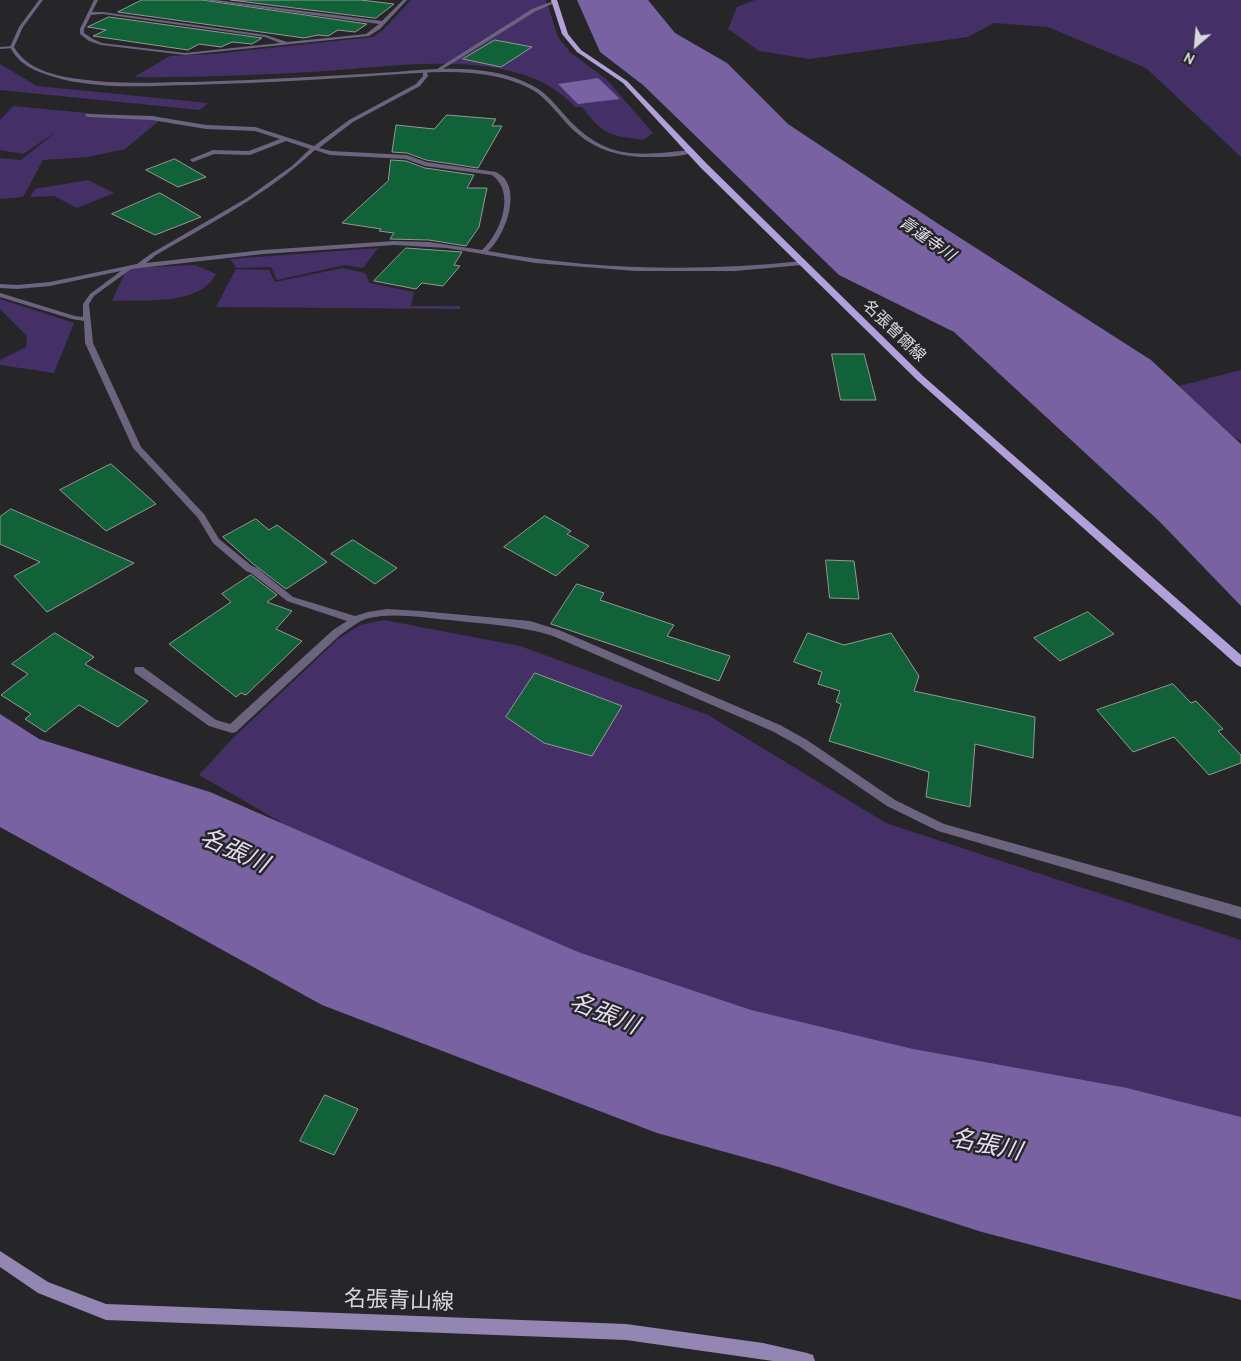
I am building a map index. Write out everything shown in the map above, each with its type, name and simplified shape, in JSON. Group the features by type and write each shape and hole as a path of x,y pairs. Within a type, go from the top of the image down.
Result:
{"main road":[{"name":"名張曽爾線","path":"555,1 564,34 571,44 589,60 625,82 690,152 920,378 1241,662"},
{"name":"名張青山線","path":"0,1258 43,1288 106,1312 626,1332 764,1352 807,1361"}],"street":[{"path":"12,47 20,27 41,0"},
{"path":"96,0 82,29 82,33 91,40 109,45 185,54 368,35 383,23 405,0"},
{"path":"206,0 383,23"},
{"path":"436,71 534,10 555,1"},
{"path":"88,14 103,14 266,36 288,44"},
{"path":"0,48 12,47"},
{"path":"12,47 26,64 42,72 74,80 105,84 285,81 436,71 479,72 530,86 550,101 588,141 608,152 641,158 690,152"},
{"path":"356,620 290,599 254,570 249,570 216,540 201,516 136,448 89,343 86,304 92,295 154,254 249,199 294,167 313,149 359,116 418,85 426,76 425,72"},
{"path":"88,115 152,118 206,128 255,129 330,153 407,157 425,164 489,172 501,176 507,192 504,221 489,249 483,253"},
{"path":"193,160 213,152 250,153 285,138"},
{"path":"0,286 30,288 135,267 281,251 397,243 630,270 721,270 802,263"},
{"path":"0,295 74,318 88,319"},
{"path":"139,670 213,723 232,729 336,633 356,620 368,615 387,612 420,614 530,625 556,633 776,728 803,743 892,803 942,828 1241,914"}],"shaded area":[{"path":"411,0 546,0 558,37 570,52 606,79 653,133 643,140 614,135 596,123 582,107 575,107 550,87 521,74 487,67 451,64 414,64 312,72 201,77 134,77 170,56 213,54 373,37 384,29"},
{"path":"755,0 1241,0 1241,157 1146,68 1048,27 994,23 968,37 809,59 759,51 728,29 737,7"},
{"path":"0,64 37,86 208,103 200,110 0,90"},
{"path":"13,106 160,120 125,149 88,157 43,160 23,197 0,199 0,158 21,160 56,132 23,154 0,150 0,120"},
{"path":"88,180 114,193 77,208 54,196 30,197 35,189"},
{"path":"378,248 363,268 345,265 277,280 271,267 236,268 230,259"},
{"path":"195,265 216,274 208,285 197,292 184,297 170,299 112,301 127,268"},
{"path":"343,268 365,273 370,283 414,292 411,306 460,306 460,309 216,307 236,269 269,270 275,282"},
{"path":"0,299 74,323 54,373 0,365 0,360 26,347 27,336 0,309"},
{"path":"1241,370 1241,441 1233,436 1179,386"},
{"path":"384,620 520,646 708,715 886,823 1241,940 1241,1172 548,976 199,775 232,739 338,639 360,625"}],"water":[{"name":"青蓮寺川","path":"577,0 648,0 675,33 727,63 788,124 940,225 1151,360 1241,444 1241,606 1160,522 954,332 839,275 643,85 600,52"},
{"path":"598,78 620,99 578,104 558,84"},
{"name":"名張川","path":"0,714 39,739 210,792 578,952 751,1010 913,1049 1127,1088 1241,1117 1241,1300 982,1232 779,1167 657,1133 322,1005 0,827"}],"building":[{"path":"142,0 202,0 367,24 355,32 338,30 328,36 318,35 304,38 118,12"},
{"path":"231,0 361,0 394,4 376,18"},
{"path":"109,17 262,38 252,44 232,42 221,47 199,44 188,50 93,36 106,30 88,27"},
{"path":"495,40 532,47 501,67 463,59"},
{"path":"447,115 496,119 492,126 502,126 478,168 426,160 407,153 392,152 396,125 434,129"},
{"path":"175,159 206,177 178,187 146,170"},
{"path":"391,160 406,161 425,168 474,175 467,188 487,188 479,227 466,246 429,240 390,239 394,233 342,223 388,181"},
{"path":"160,193 201,217 155,235 112,214"},
{"path":"406,248 462,252 454,265 460,266 443,286 422,283 416,289 374,281"},
{"path":"832,354 864,354 876,400 841,400"},
{"path":"111,464 156,504 106,531 60,490"},
{"path":"11,509 134,563 47,612 14,576 40,562 0,544 0,517"},
{"path":"545,516 571,531 567,534 589,546 556,576 504,547"},
{"path":"256,519 269,530 277,525 327,562 286,589 252,563 223,537"},
{"path":"353,540 397,568 375,584 331,554"},
{"path":"826,560 854,561 859,599 830,598"},
{"path":"251,575 277,595 267,602 292,611 276,629 302,641 246,695 241,693 236,697 169,644 231,602 222,594"},
{"path":"577,584 604,593 600,600 674,625 667,636 730,656 719,681 551,624"},
{"path":"1088,612 1114,634 1060,661 1034,638"},
{"path":"55,633 94,657 85,664 148,701 118,727 79,705 45,732 25,719 31,714 1,695 28,674 12,664"},
{"path":"808,633 844,645 891,633 919,676 914,691 1035,717 1033,758 975,744 970,807 926,797 929,772 829,741 841,704 836,702 840,691 818,684 822,672 794,662"},
{"path":"535,673 622,706 592,756 544,743 506,717"},
{"path":"1173,684 1191,703 1196,701 1223,729 1218,731 1241,755 1241,763 1209,775 1174,737 1133,752 1097,710"},
{"path":"325,1095 358,1109 334,1155 300,1141"}]}
